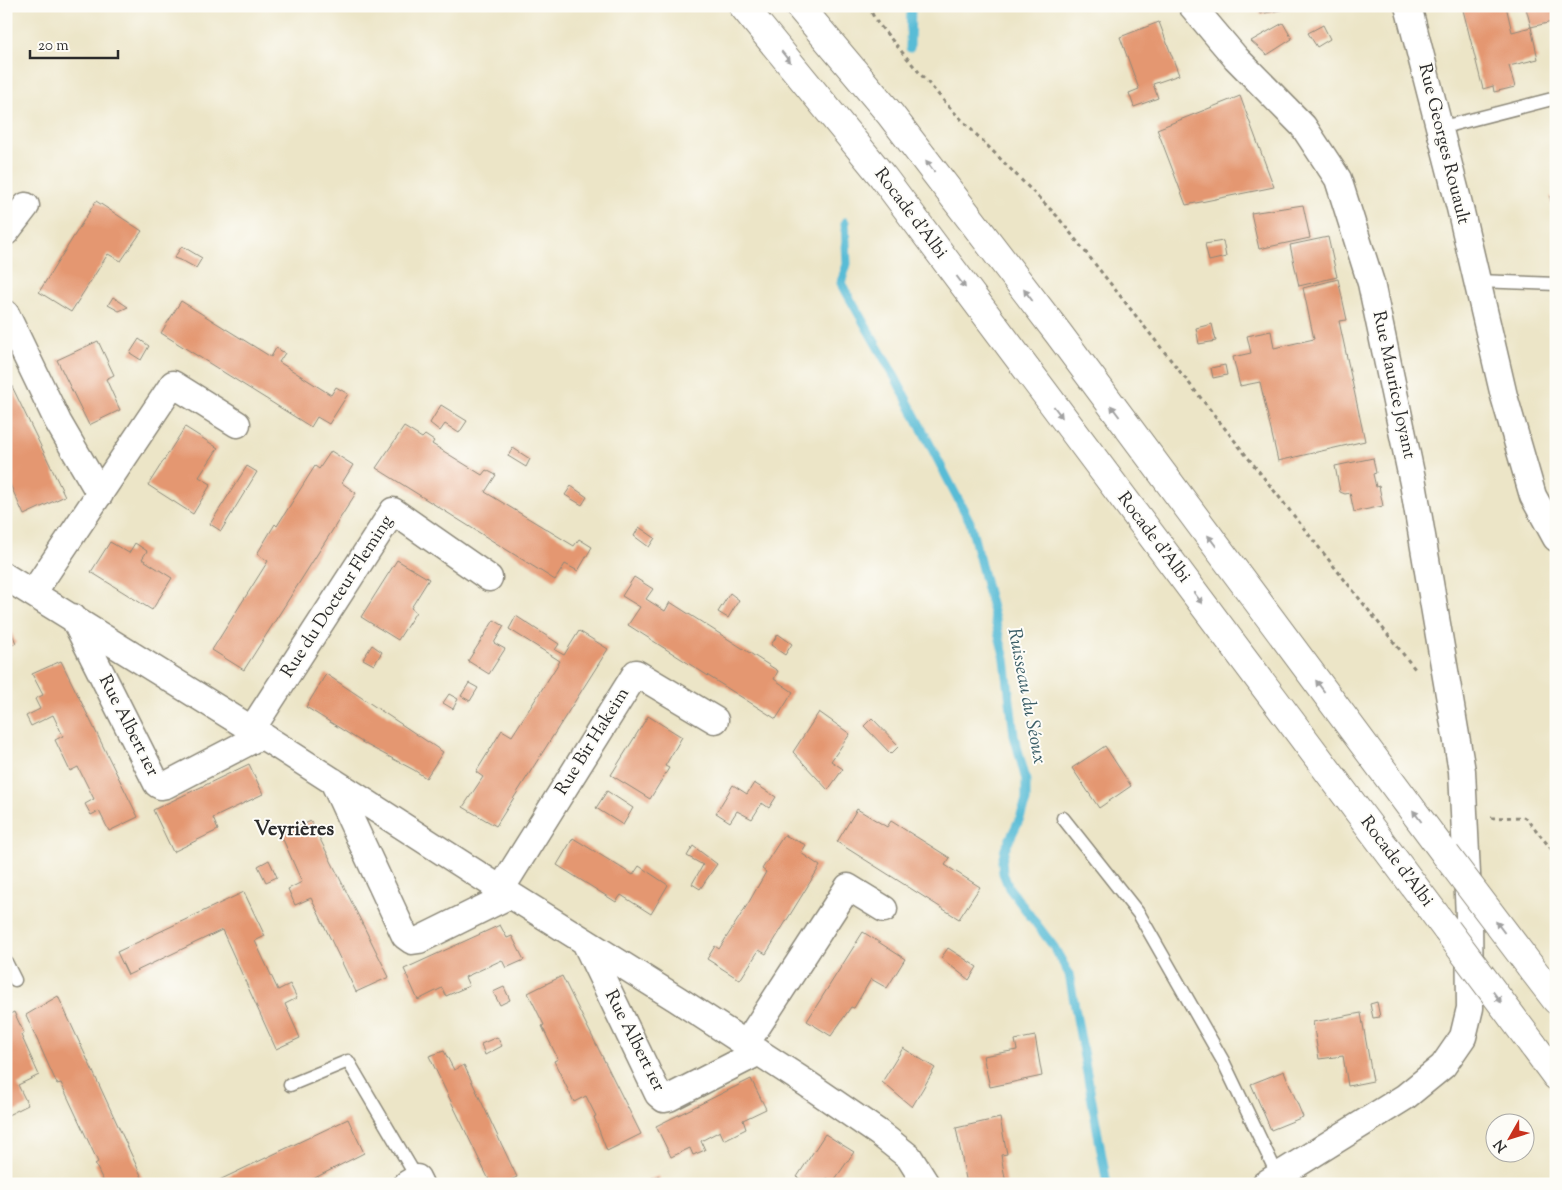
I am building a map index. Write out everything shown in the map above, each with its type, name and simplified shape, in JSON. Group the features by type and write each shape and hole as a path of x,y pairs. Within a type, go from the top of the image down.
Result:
{"highway":[{"path":"799,6 890,114 1052,326 1556,1000"},
{"name":"Rocade d'Albi","path":"743,11 883,177 1556,1076"}],"street":[{"name":"Rue Maurice Joyant","path":"1192,6 1236,58 1303,126 1338,180 1371,283 1413,484 1462,771 1469,916 1470,1008 1463,1037 1443,1066 1405,1097 1271,1180"},
{"name":"Rue Georges Rouault","path":"1408,6 1460,208 1504,396 1533,496 1556,538"},
{"path":"6,232 26,206"},
{"path":"6,314 58,422 100,494"},
{"path":"33,593 173,384 237,424"},
{"name":"Rue du Docteur Fleming","path":"257,732 393,511 489,578"},
{"name":"Rue Albert 1er","path":"6,577 257,732 752,1048 879,1133 909,1157 926,1184"},
{"name":"Rue Albert 1er","path":"73,617 157,784 161,786 166,785 257,732"},
{"name":"Rue Bir Hakeim","path":"506,892 636,673 715,720"},
{"path":"332,781 405,936 412,941 419,940 506,892"},
{"path":"752,1048 848,887 884,909"},
{"name":"Rue Albert 1er","path":"585,942 658,1094 664,1099 752,1048"}],"lane":[{"path":"1439,128 1556,98"},
{"path":"1477,282 1556,284"},
{"path":"1063,818 1139,914 1223,1061 1271,1180"},
{"path":"6,962 15,980"},
{"path":"290,1085 348,1062 415,1182"}],"path":[{"path":"868,6 876,21 923,77 1057,216 1417,671"},
{"path":"1465,820 1523,817 1533,826 1556,855"}],"building":[{"path":"1258,6 1290,6 1290,8 1260,14"},
{"path":"1462,6 1506,6 1512,32 1531,27 1538,59 1509,66 1515,87 1494,92 1493,86 1483,89"},
{"path":"1532,6 1556,6 1556,21 1531,27 1526,8"},
{"path":"1159,22 1179,75 1153,84 1158,98 1134,107 1129,93 1139,89 1120,37"},
{"path":"1283,23 1292,39 1267,55 1251,41"},
{"path":"1323,25 1330,39 1317,47 1308,33"},
{"path":"1240,96 1274,187 1186,205 1157,129"},
{"path":"1556,196 1556,216 1555,216 1550,197"},
{"path":"96,201 142,231 121,261 108,254 71,312 39,292"},
{"path":"1303,205 1310,238 1259,249 1251,213"},
{"path":"1328,237 1337,277 1299,286 1290,245"},
{"path":"1223,241 1226,257 1209,261 1205,244"},
{"path":"182,246 202,258 196,268 174,258"},
{"path":"1338,279 1347,320 1339,321 1365,441 1278,461 1260,382 1240,386 1233,357 1251,353 1247,336 1271,331 1274,348 1314,339 1303,288"},
{"path":"113,297 128,307 119,311 108,305"},
{"path":"181,301 271,357 276,348 285,353 279,362 331,395 336,387 348,394 329,424 317,417 311,427 161,333"},
{"path":"1212,324 1216,341 1199,344 1196,328"},
{"path":"139,339 149,346 141,360 130,353"},
{"path":"98,341 114,375 106,379 120,410 89,425 57,360"},
{"path":"1225,365 1227,375 1213,378 1211,368"},
{"path":"6,374 65,496 24,515 8,480 6,481"},
{"path":"441,405 467,421 459,433 445,424 440,431 430,423"},
{"path":"185,427 218,448 199,477 211,484 193,514 148,485"},
{"path":"404,427 422,438 425,435 434,441 432,444 482,475 486,470 496,475 485,492 574,546 579,539 592,547 578,571 565,564 555,580 376,468"},
{"path":"513,448 530,459 526,467 508,456"},
{"path":"331,451 353,465 342,483 356,493 244,670 212,650 268,561 257,554 315,466 319,469"},
{"path":"1373,458 1376,473 1373,474 1376,487 1379,486 1383,506 1354,512 1350,493 1340,492 1335,466"},
{"path":"247,466 257,472 221,531 210,524"},
{"path":"571,486 587,497 582,505 565,495"},
{"path":"639,527 655,538 649,547 634,536"},
{"path":"110,542 129,553 135,543 147,551 142,559 172,578 152,610 91,572"},
{"path":"397,560 429,579 411,608 416,612 398,640 361,617"},
{"path":"634,577 653,589 646,599 665,611 670,602 778,671 774,679 793,692 776,719 628,625 640,607 622,596"},
{"path":"730,593 739,600 728,618 718,612"},
{"path":"516,616 559,644 555,650 564,655 579,631 608,649 496,826 463,807 483,777 476,772 502,730 512,736 560,661 509,629"},
{"path":"494,620 504,626 494,643 505,649 489,674 468,661"},
{"path":"6,621 16,643 6,648"},
{"path":"778,634 792,644 785,655 771,645"},
{"path":"372,645 382,652 374,665 363,659"},
{"path":"61,661 138,817 109,831 99,811 91,815 85,804 94,799 78,767 70,771 55,740 63,736 53,715 31,726 26,716 40,709 35,699 43,695 32,674"},
{"path":"326,674 443,752 426,778 365,744 306,707"},
{"path":"469,683 478,688 470,701 461,696"},
{"path":"449,694 458,699 453,709 443,703"},
{"path":"819,712 850,734 831,761 843,769 828,790 793,752"},
{"path":"648,716 682,737 665,766 669,768 650,799 611,775"},
{"path":"872,718 899,746 891,754 864,726"},
{"path":"1105,746 1131,786 1099,808 1072,768"},
{"path":"249,764 263,794 213,818 218,830 173,852 153,810"},
{"path":"754,783 776,797 769,808 762,803 752,819 737,811 730,822 716,813 733,785 747,794"},
{"path":"607,791 633,808 623,825 596,808"},
{"path":"857,809 887,827 891,821 950,858 945,865 980,887 959,919 837,842"},
{"path":"311,821 389,977 356,992 311,898 295,905 288,889 302,882 281,835"},
{"path":"784,835 806,845 801,853 820,866 766,954 759,950 740,980 707,959 715,946 719,949 749,902 766,872 762,869"},
{"path":"573,838 633,875 639,866 668,885 651,914 621,895 616,902 557,865"},
{"path":"693,846 717,864 700,889 692,884 703,865 687,856"},
{"path":"269,860 277,877 266,882 258,866"},
{"path":"244,892 265,936 255,941 278,990 290,984 297,998 285,1004 300,1038 276,1049 222,930 128,975 117,952"},
{"path":"500,925 507,938 512,936 524,960 506,968 502,960 465,977 469,986 446,996 442,988 418,1000 404,969"},
{"path":"863,932 905,959 887,988 871,979 854,1008 851,1007 831,1036 807,1021"},
{"path":"948,948 977,967 969,980 941,958"},
{"path":"562,976 641,1134 607,1151 594,1117 596,1116 586,1096 574,1102 554,1061 558,1059 528,993"},
{"path":"504,987 510,1000 500,1005 493,992"},
{"path":"58,996 145,1184 105,1184 95,1164 98,1162 61,1083 57,1084 26,1015"},
{"path":"1377,1002 1380,1017 1373,1018 1370,1004"},
{"path":"6,1012 8,1015 14,1012 24,1033 21,1035 39,1075 18,1085 28,1105 6,1116"},
{"path":"1361,1013 1373,1081 1348,1086 1343,1056 1319,1059 1313,1022"},
{"path":"1035,1036 1042,1076 990,1087 983,1056 1017,1050 1015,1040"},
{"path":"497,1037 502,1046 485,1055 481,1044"},
{"path":"903,1048 935,1068 912,1107 882,1082"},
{"path":"444,1051 454,1070 464,1065 517,1177 502,1184 491,1184 429,1056"},
{"path":"1284,1071 1303,1117 1271,1130 1251,1084"},
{"path":"751,1079 766,1109 743,1120 746,1129 724,1140 720,1131 701,1141 705,1150 693,1155 690,1148 671,1157 656,1126"},
{"path":"1000,1118 1007,1154 1001,1155 1006,1184 967,1184 956,1128"},
{"path":"348,1119 364,1153 303,1184 211,1184"},
{"path":"825,1134 854,1152 833,1182 827,1178 823,1184 808,1184 797,1177"},
{"path":"659,1176 661,1184 638,1184 638,1183"}],"waterway":[{"name":"Ruisseau du Séoux","path":"910,48 911,6"},
{"name":"Ruisseau du Séoux","path":"845,222 847,264 841,283 896,379 970,522 1005,659 1014,735 1026,780 1026,801 1005,849 1002,861 1003,873 1009,888 1054,947 1069,974 1107,1184"}],"district":[{"name":"Veyrières","path":"294,830"}]}
